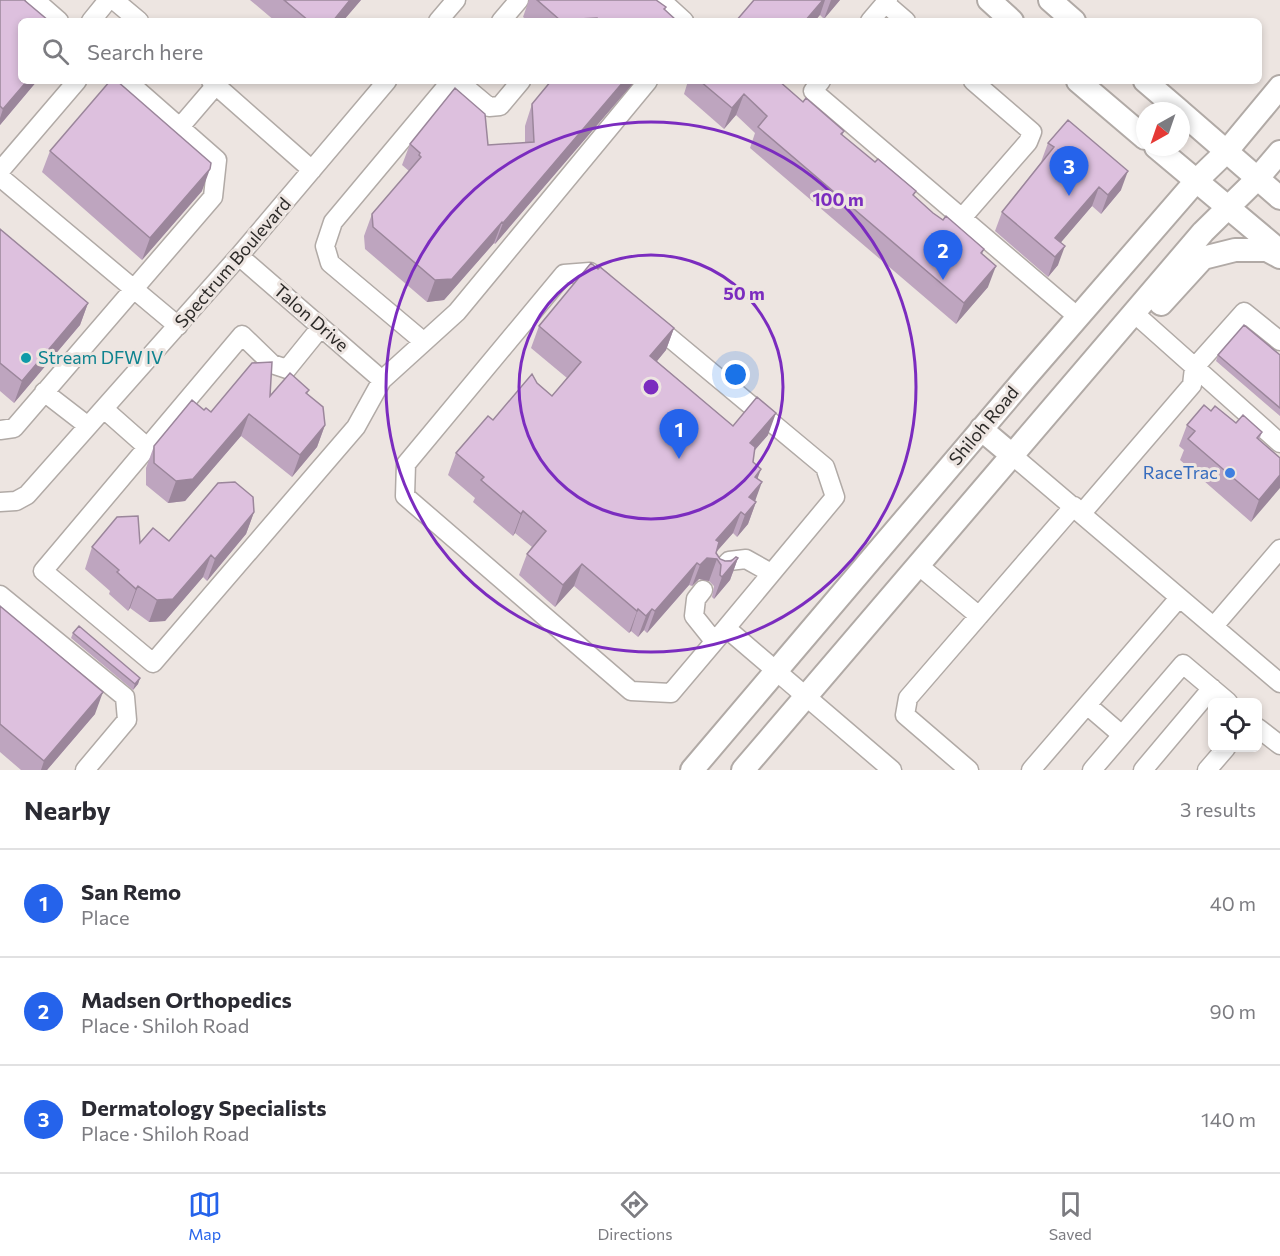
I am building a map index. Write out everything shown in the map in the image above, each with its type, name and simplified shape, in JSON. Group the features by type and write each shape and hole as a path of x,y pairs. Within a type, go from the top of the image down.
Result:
{"main road":[{"path":"988,0 1009,18"},
{"path":"1050,0 1071,18"},
{"path":"1082,84 1136,130"},
{"path":"1148,84 1169,102"},
{"name":"Shiloh Road","path":"692,770 981,429 1196,181 1226,152 1280,87"},
{"path":"1190,121 1280,198"},
{"path":"743,770 1073,384 1096,378 1203,232 1257,179 1280,152"},
{"path":"1167,156 1280,251"},
{"path":"1140,318 1203,258 1234,250 1267,250 1280,257"},
{"path":"981,429 1012,455"}],"street":[{"path":"35,0 55,18"},
{"path":"93,18 108,0"},
{"path":"114,0 135,18"},
{"path":"441,18 456,0"},
{"path":"504,18 519,0"},
{"path":"661,0 681,18"},
{"path":"873,18 886,2 903,18"},
{"path":"0,171 74,84"},
{"path":"0,430 14,428 213,197 217,160 130,84"},
{"path":"180,128 212,84"},
{"path":"214,84 312,170"},
{"name":"Spectrum Boulevard","path":"1,506 27,495 239,256 384,84"},
{"path":"424,342 330,263 325,246 333,222 448,84"},
{"path":"462,84 489,107 500,106 518,84"},
{"path":"321,327 287,369 272,364 242,335 44,571 153,663 356,427 382,380 457,312 646,84"},
{"path":"819,84 813,91 1078,317"},
{"path":"961,219 1028,142 1032,132 976,84"},
{"path":"0,177 178,326"},
{"name":"Talon Drive","path":"239,256 382,380"},
{"path":"617,294 590,272 564,274 406,464 405,496 631,691 671,693 835,497 825,466 635,309"},
{"path":"969,770 905,716 909,698 979,616 1192,385 1194,368 1244,312 1280,341"},
{"path":"1140,318 1280,443"},
{"path":"44,392 88,426"},
{"path":"104,409 147,447"},
{"path":"1012,455 1280,683"},
{"path":"1214,626 1280,549"},
{"path":"719,572 729,561 746,559 771,573"},
{"path":"918,565 979,616"},
{"path":"703,590 696,599 694,616 776,671 892,770"},
{"path":"0,595 124,697 126,720 85,770"},
{"path":"1031,770 1179,598"},
{"path":"1092,770 1183,664 1223,698"},
{"path":"1143,770 1212,688"},
{"path":"1088,705 1122,735"},
{"path":"1262,732 1280,745"},
{"path":"1207,770 1222,752"}],"building":[{"path":"0,0 24,0 45,18 18,18 18,84 24,84 3,109 0,106"},
{"path":"284,0 350,0 335,18 305,18"},
{"path":"537,0 656,0 666,7 664,9 674,18 597,18 558,18"},
{"path":"754,0 823,0 808,18 739,18"},
{"path":"107,84 120,84 211,163 210,169 150,238 50,151"},
{"path":"549,84 621,84 452,279 435,280 373,227 372,214 421,157 420,153 410,144 455,88 485,114 488,145 534,142 532,104"},
{"path":"704,84 782,84 803,102 806,98 844,131 841,134 875,162 878,159 916,191 913,195 933,213 943,220 946,216 984,249 981,253 996,266 964,303 758,127 767,116 744,94 732,108"},
{"path":"1068,120 1128,171 1108,195 1099,187 1055,238 1065,246 1055,257 1002,212 1054,147 1048,143"},
{"name":"Stream DFW IV","path":"0,229 88,303 22,381 0,363"},
{"path":"591,263 598,269 600,267 674,328 650,356 733,426 757,397 776,413 750,443 755,447 753,462 761,469 755,477 762,482 749,497 756,502 745,515 741,512 716,540 719,542 716,553 720,559 731,561 738,558 722,577 720,575 721,565 717,559 707,558 700,565 697,563 655,611 652,609 646,616 582,564 563,585 527,554 546,531 523,511 521,514 481,480 484,477 456,453 488,416 493,420 532,374 537,383 552,396 581,362 539,326"},
{"path":"1244,325 1280,355 1280,408 1218,355"},
{"path":"272,362 270,396 290,373 309,390 306,393 323,407 325,425 300,455 249,414 193,479 176,481 154,463 154,446 192,400 204,410 206,408 211,412 252,363"},
{"path":"1204,405 1211,411 1215,406 1236,423 1243,415 1262,432 1257,438 1280,458 1280,475 1259,500 1188,439 1195,431 1187,425"},
{"path":"235,482 253,497 254,512 215,559 211,555 173,599 157,600 138,586 136,589 117,572 119,570 92,547 117,517 138,516 140,543 153,528 169,541 218,483"},
{"path":"0,606 103,692 44,761 0,724"},
{"path":"79,626 140,678 135,684 73,633"}],"place":[{"name":"Dermatology Specialists","path":"1069,196"},
{"name":"Madsen Orthopedics","path":"943,280"},
{"name":"Stream DFW IV","path":"26,358"},
{"name":"San Remo","path":"679,459"},
{"name":"RaceTrac","path":"1230,473"}]}
